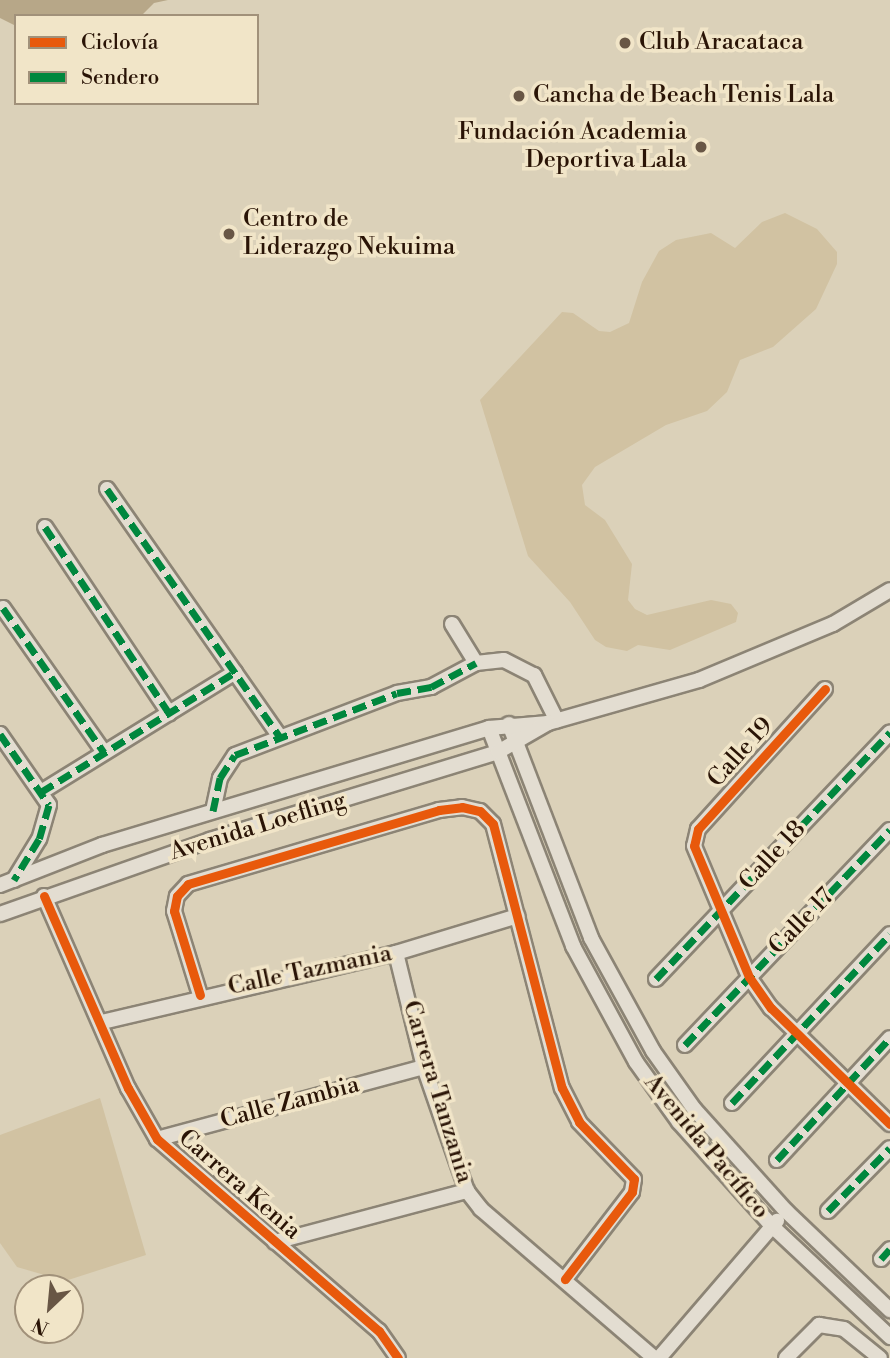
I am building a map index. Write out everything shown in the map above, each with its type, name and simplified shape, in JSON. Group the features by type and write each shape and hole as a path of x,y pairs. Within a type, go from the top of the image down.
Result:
{"street":[{"path":"107,489 280,737"},
{"path":"45,527 169,713"},
{"path":"213,811 220,778 235,755 397,692 430,687 477,663 504,660 534,675 552,722 749,661 833,624 890,590"},
{"path":"3,608 104,752"},
{"path":"452,624 477,663"},
{"path":"41,792 235,673"},
{"name":"Calle 19","path":"720,912 694,846 698,829 825,689"},
{"name":"Avenida Loefling","path":"7,882 102,845 489,728 552,722"},
{"name":"Avenida Loefling","path":"0,914 44,896 210,840 498,752 518,744 552,722"},
{"name":"Avenida Pacífico","path":"509,724 566,876 616,991 695,1110 786,1211 890,1310"},
{"name":"Avenida Pacífico","path":"489,728 558,908 599,1000 680,1122 773,1227 890,1337"},
{"name":"Calle 18","path":"656,979 890,732"},
{"path":"0,734 49,805 48,817 7,882"},
{"path":"200,995 174,911 177,896 188,884 439,810 462,807 480,811 493,824 569,1104 579,1122 634,1180 632,1192 565,1279"},
{"name":"Calle 17","path":"685,1045 890,830"},
{"name":"Carrera Kenia","path":"44,896 102,1022 128,1088 157,1139 379,1331 398,1358"},
{"path":"720,912 749,976 771,1008 890,1124"},
{"name":"Calle Tazmania","path":"102,1022 200,995 396,953 518,916"},
{"path":"732,1103 890,934"},
{"name":"Carrera Tanzania","path":"396,953 424,1067 467,1191 657,1358"},
{"path":"777,1160 890,1038"},
{"name":"Calle Zambia","path":"157,1139 424,1067"},
{"path":"828,1211 890,1148"},
{"path":"275,1242 467,1191"},
{"path":"657,1358 786,1211"},
{"path":"786,1358 819,1325 844,1329 880,1358"}],"shaded area":[{"path":"0,0 168,0 154,3 143,14 14,14 14,25 0,18"},
{"path":"785,213 817,229 837,252 837,264 816,309 773,347 740,360 727,392 707,411 666,425 595,467 582,485 585,505 605,520 632,564 628,600 635,609 647,615 711,600 731,604 738,613 736,622 670,650 638,645 627,651 606,647 595,640 570,602 528,556 480,400 562,312 573,313 599,331 610,332 629,323 642,282 659,251 676,240 711,233 735,248 762,222"},
{"path":"100,1098 146,1255 84,1275 41,1274 17,1267 0,1243 0,1135"}],"marked path":[{"path":"107,489 280,737"},
{"path":"45,527 169,713"},
{"path":"3,608 104,752"},
{"path":"213,811 220,778 235,755 397,693 431,687 476,663"},
{"path":"41,792 235,672"},
{"path":"656,979 890,732"},
{"path":"0,734 49,805 39,839 14,880"},
{"path":"685,1045 890,830"},
{"path":"732,1103 890,934"},
{"path":"777,1160 890,1038"},
{"path":"828,1211 890,1148"},
{"path":"881,1259 890,1249"}],"cycle path":[{"path":"825,689 698,829 694,846 749,977 771,1008 890,1124"},
{"path":"200,995 174,911 177,896 188,884 439,810 462,807 480,811 493,824 562,1088 579,1122 634,1179 632,1192 565,1279"},
{"path":"44,896 128,1088 157,1139 379,1331 398,1358"}],"place":[{"name":"Club Aracataca","path":"625,43"},
{"name":"Cancha de Beach Tenis Lala","path":"519,96"},
{"name":"Fundación Academia Deportiva Lala","path":"701,147"},
{"name":"Centro de Liderazgo Nekuima","path":"229,234"}]}
